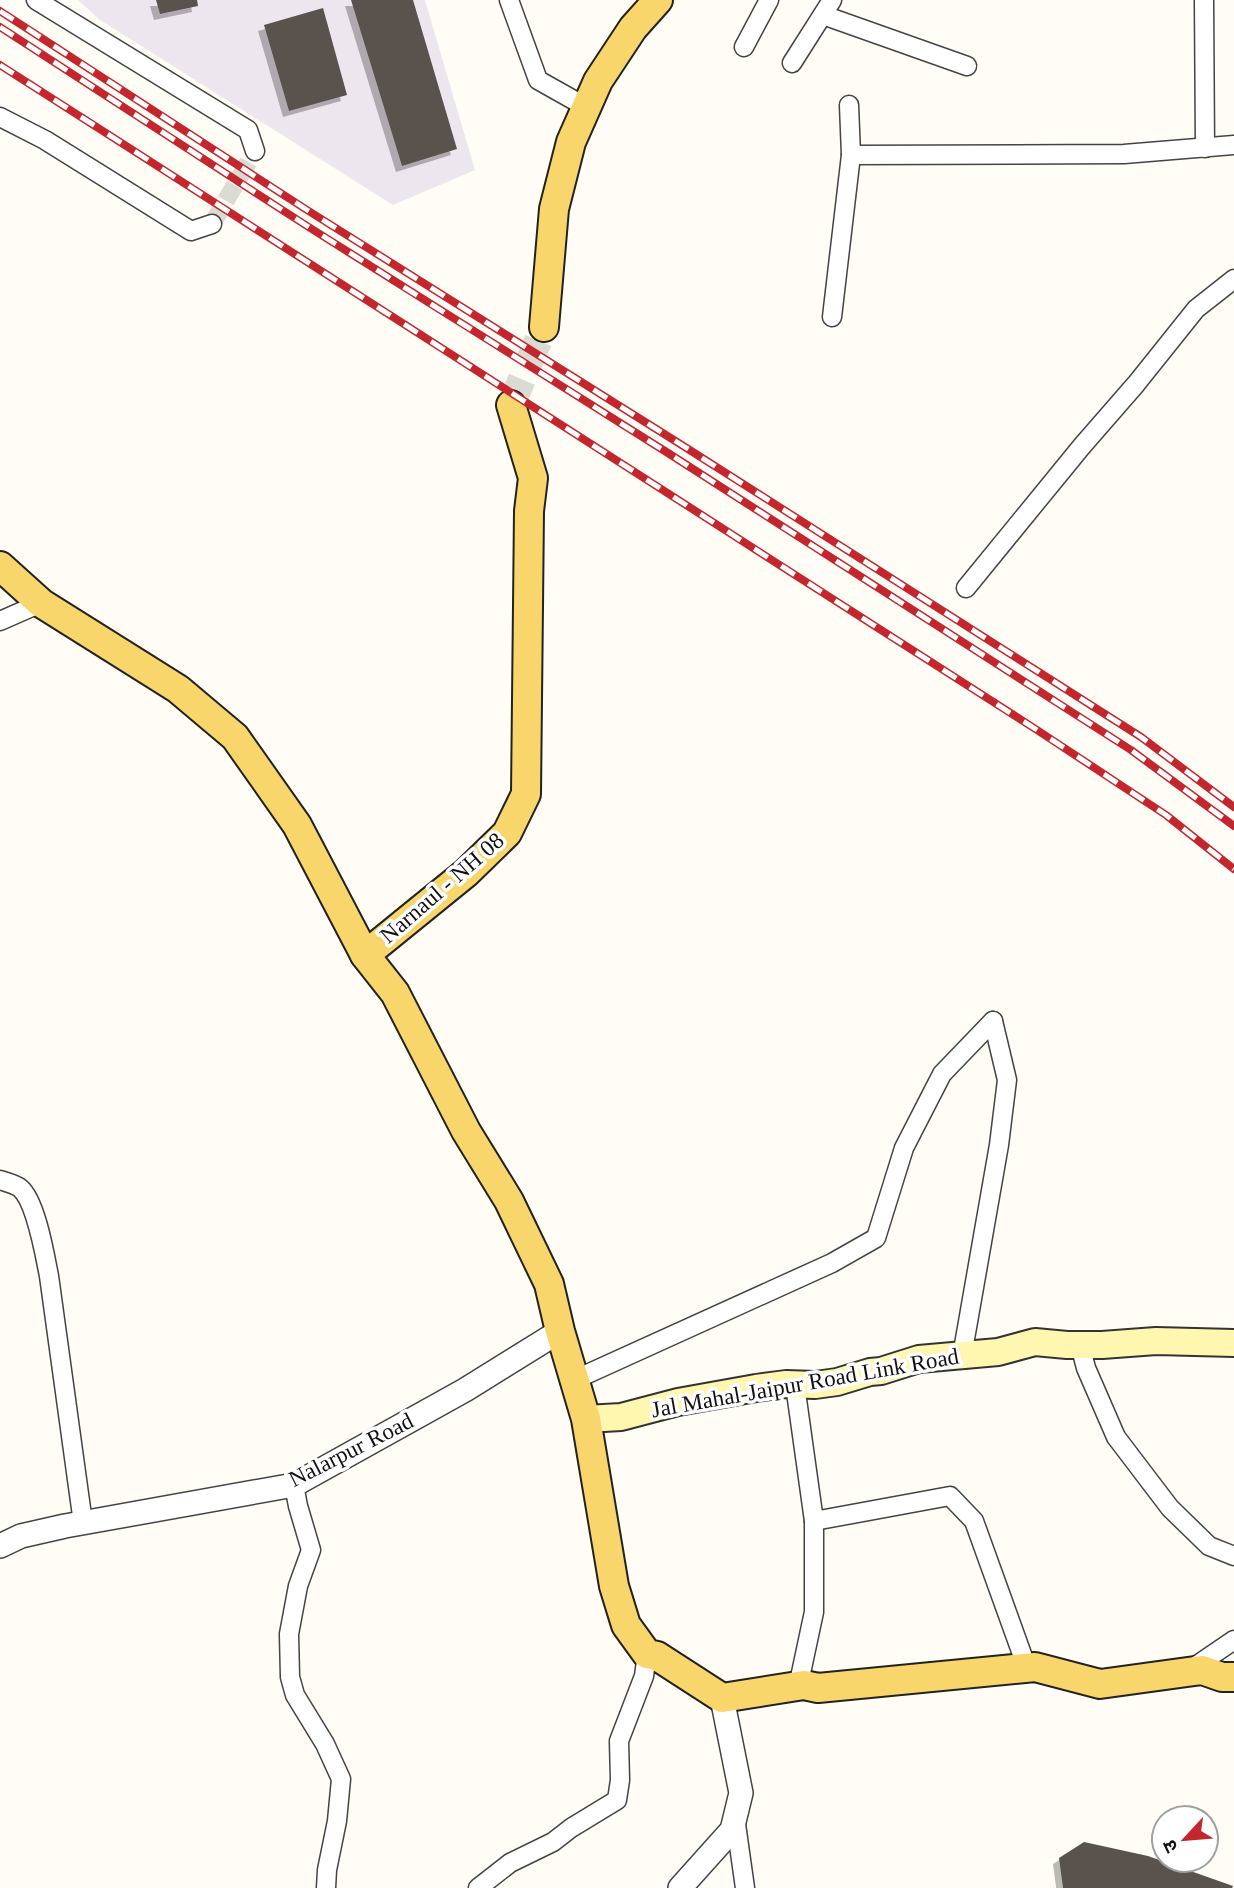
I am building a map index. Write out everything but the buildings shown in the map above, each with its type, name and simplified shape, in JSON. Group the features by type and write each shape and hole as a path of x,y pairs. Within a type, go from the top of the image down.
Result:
{"main road":[{"path":"544,327 554,209 571,142 598,81 633,28 658,0"},
{"name":"Narnaul - NH 08","path":"0,566 41,603 178,689 235,737 297,825 365,955 466,873 508,833 526,794 529,511 533,478 511,405"},
{"path":"365,955 395,993 466,1131 509,1201 549,1284 586,1419 614,1586 626,1625 646,1654 657,1656 722,1698 804,1685 818,1688 1035,1667 1100,1684 1202,1670 1234,1678"},
{"name":"Jal Mahal-Jaipur Road Link Road","path":"586,1419 621,1417 678,1402 756,1388 837,1382 919,1359 998,1352 1035,1342 1080,1345 1156,1341 1232,1346"}],"street":[{"path":"36,0 248,130 255,151"},
{"path":"509,0 538,80 586,107"},
{"path":"744,47 769,0"},
{"path":"1204,0 1205,148"},
{"path":"792,63 828,7 967,66"},
{"path":"832,317 851,155 849,105"},
{"path":"0,117 45,140 191,231 212,224"},
{"path":"851,155 1124,155 1234,145"},
{"path":"967,588 1196,309 1234,279"},
{"path":"0,621 41,603"},
{"path":"574,1380 832,1263 876,1238 904,1148 942,1074 993,1021 1007,1080 999,1144 962,1356"},
{"path":"0,1180 19,1186 27,1196 41,1238 49,1276 83,1523"},
{"name":"Nalarpur Road","path":"0,1546 21,1536 83,1523 294,1485 465,1390 560,1331"},
{"path":"1080,1345 1086,1368 1116,1437 1170,1508 1209,1546 1234,1556"},
{"path":"795,1385 814,1521 814,1612 798,1687"},
{"path":"294,1485 311,1549 298,1586 289,1634 290,1678 295,1695 325,1744 341,1779 326,1888"},
{"path":"814,1521 950,1496 974,1521 1027,1668"},
{"path":"1187,1672 1234,1640"},
{"path":"478,1888 510,1863 553,1842 617,1800 620,1741 644,1676 646,1654"},
{"path":"680,1888 732,1830 741,1793 722,1698"},
{"path":"735,1817 745,1888"}],"shaded area":[{"path":"78,0 425,0 475,170 393,205 100,20"}],"tunnel":[{"path":"212,224 255,151"},
{"path":"511,405 544,327"}],"railway":[{"path":"0,11 307,210 1141,737 1234,807"},
{"path":"0,27 307,226 668,453 1131,750 1234,826"},
{"path":"0,65 1037,730 1166,815 1234,869"}]}
